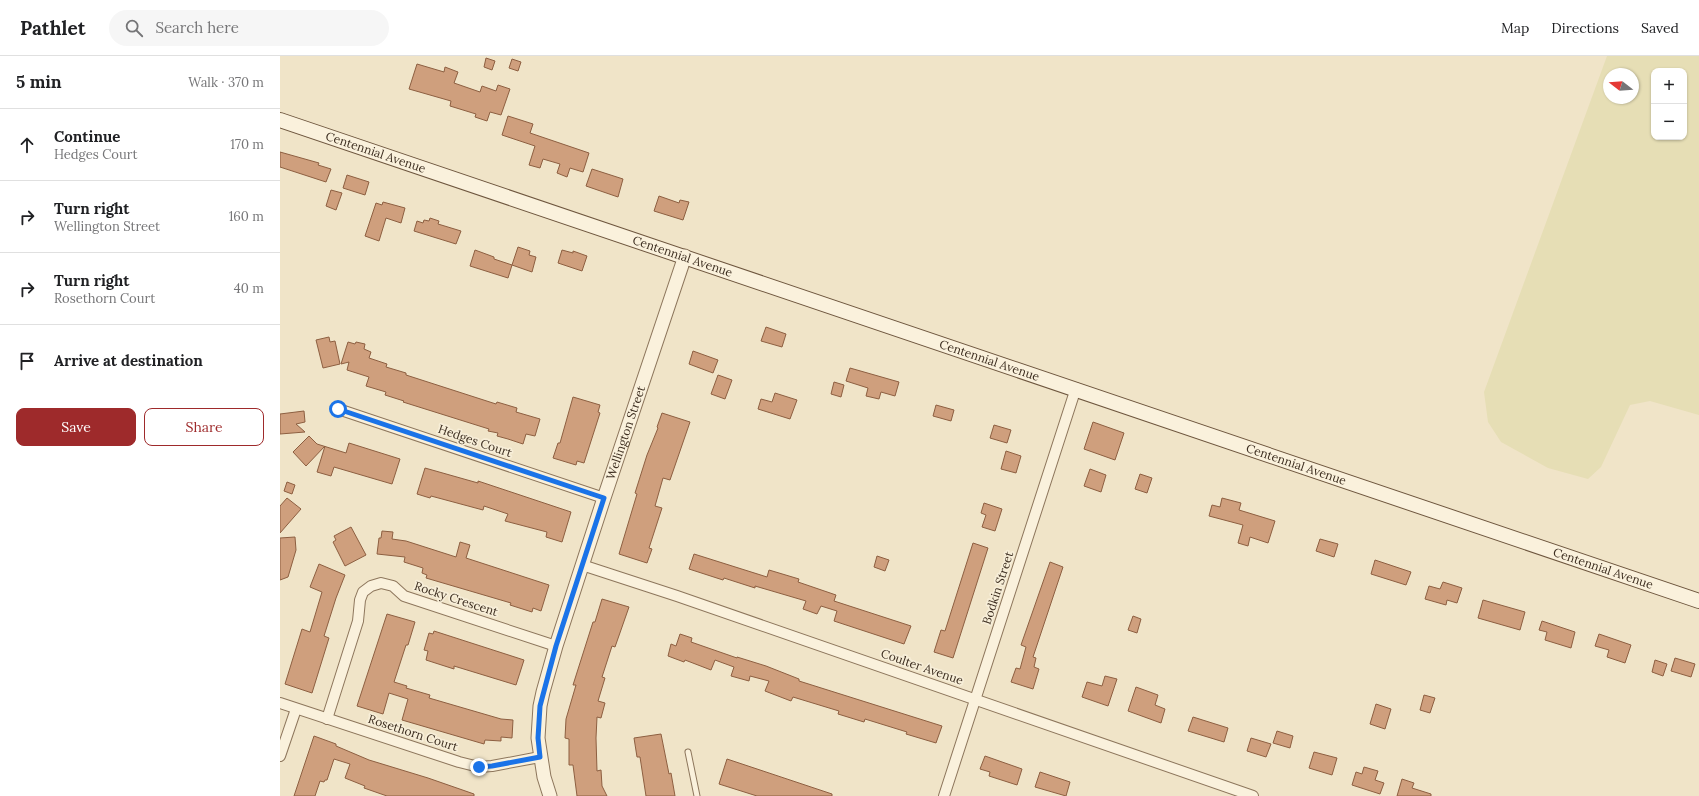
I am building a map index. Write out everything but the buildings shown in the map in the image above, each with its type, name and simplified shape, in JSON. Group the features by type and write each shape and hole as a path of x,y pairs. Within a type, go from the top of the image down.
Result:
{"main road":[{"name":"Centennial Avenue","path":"280,120 1076,388 1699,601"}],"street":[{"name":"Wellington Street","path":"550,796 540,757 538,738 540,706 556,646 582,565 685,256"},
{"name":"Bodkin Street","path":"944,796 1076,388"},
{"name":"Hedges Court","path":"338,409 604,498"},
{"name":"Coulter Avenue","path":"582,565 684,598 1253,796"},
{"name":"Rocky Crescent","path":"327,719 358,621 360,600 363,592 371,586 381,583 393,586 404,596 556,646"},
{"name":"Rosethorn Court","path":"280,703 459,762 479,767 540,757"},
{"path":"280,756 296,709"}],"lane":[{"path":"688,752 697,796"}],"shaded area":[{"path":"1607,56 1699,56 1699,415 1650,401 1630,405 1601,467 1588,479 1548,468 1501,442 1488,422 1484,392"}],"route":[{"path":"338,409 604,498 556,646 540,706 538,738 540,757 479,767"}]}
